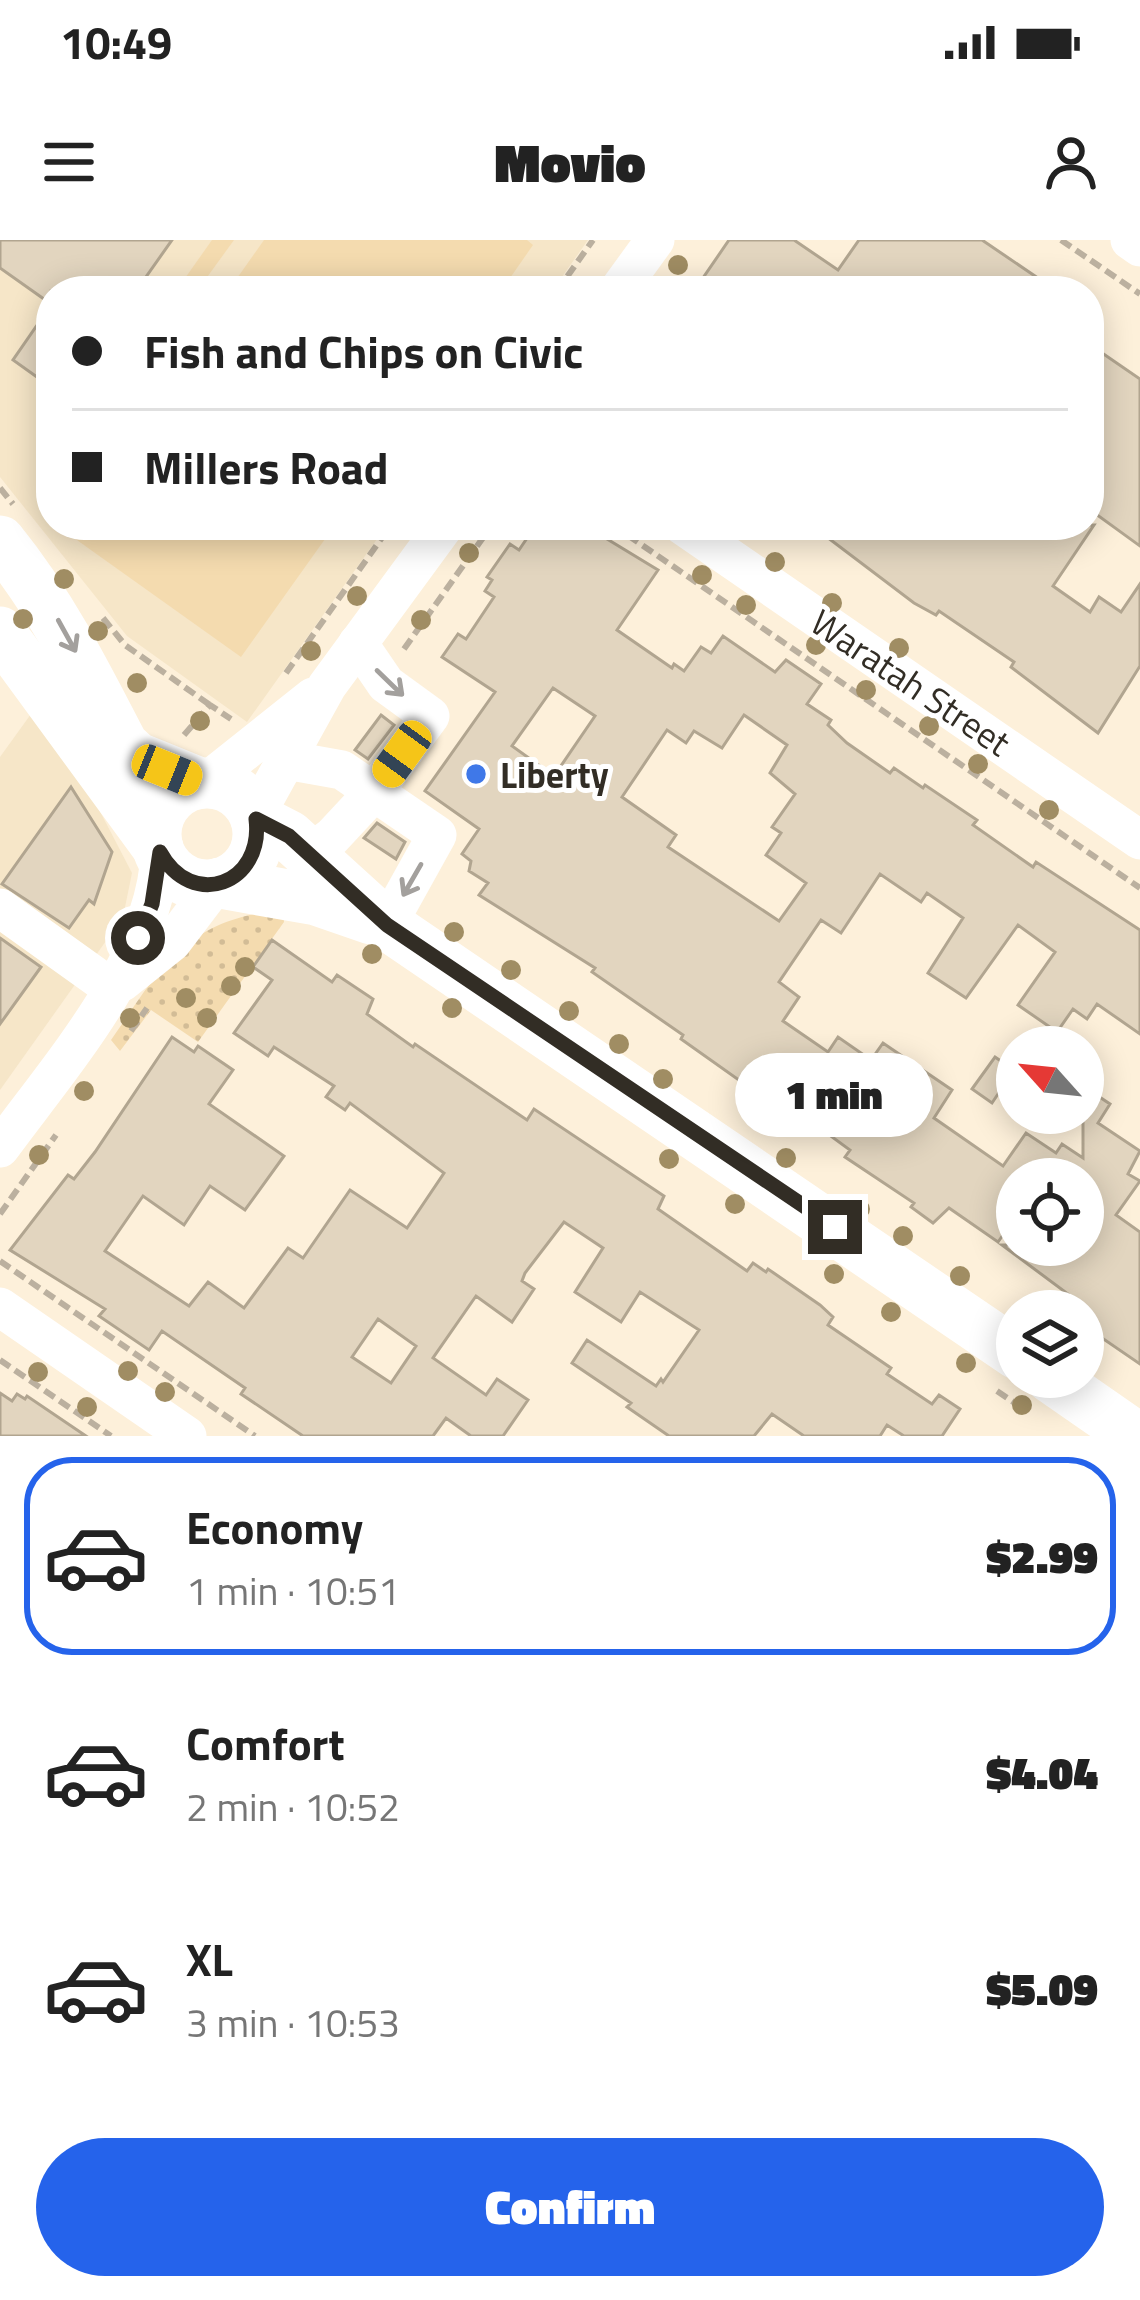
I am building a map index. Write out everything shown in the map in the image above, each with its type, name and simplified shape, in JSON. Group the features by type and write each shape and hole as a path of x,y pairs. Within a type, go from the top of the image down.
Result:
{"main road":[{"path":"12,530 35,584 65,631 123,745 136,757 235,791 256,818 289,836 387,925 996,1340"},
{"path":"0,632 176,874 202,885 316,900 387,925"},
{"path":"159,850 156,834 165,806 186,788 202,783"},
{"path":"218,884 235,877 255,852 256,818"},
{"path":"1080,1398 1135,1436"}],"street":[{"path":"629,276 655,240"},
{"path":"1130,240 1140,247"},
{"path":"256,818 327,686 434,540"},
{"name":"Waratah Street","path":"704,540 1140,840"},
{"path":"309,854 374,792 430,716 386,684 358,643"},
{"path":"202,783 327,686"},
{"path":"286,760 342,770 437,835 387,925"},
{"path":"0,1148 113,988 146,921 159,876 159,850"},
{"path":"113,988 172,942 218,884"},
{"path":"0,908 113,988"},
{"path":"0,1307 187,1436"}],"path":[{"path":"568,276 593,240"},
{"path":"1061,240 1140,294"},
{"path":"0,488 12,530"},
{"path":"285,674 380,540"},
{"path":"393,664 481,540"},
{"path":"635,540 1140,888"},
{"path":"99,613 125,645 210,705"},
{"path":"0,1262 255,1436"},
{"path":"0,1360 111,1436"}],"shaded area":[{"path":"0,240 588,240 563,276 36,276 36,522 0,477"},
{"path":"212,240 234,240 208,276 187,276"},
{"path":"264,240 527,240 533,245 511,276 239,276"},
{"path":"50,540 376,540 247,722 127,636"},
{"path":"77,540 324,540 241,657"},
{"path":"31,714 92,796 132,873 123,917 0,1090 0,757"},
{"path":"283,909 284,922 198,1042 151,1010 120,1051 111,1040 162,969 198,936 249,915"}],"building":[{"path":"0,240 172,240 147,276 36,276 36,293 0,268"},
{"path":"729,240 794,240 838,270 859,240 982,240 1035,276 704,276"},
{"path":"36,327 36,376 13,360"},
{"path":"1104,354 1140,379 1140,546 1104,520"},
{"path":"526,540 609,540 658,570 617,630 672,668 674,664 684,671 701,647 711,653 723,636 775,672 786,660 821,684 807,704 831,720 828,725 847,743 890,773 894,768 925,785 1033,867 1036,862 1140,930 1140,1034 1097,1004 1087,1019 1073,1009 1061,1026 1048,1026 1018,1005 1055,952 1018,925 966,998 928,973 963,918 927,893 921,902 880,874 841,933 821,920 779,982 799,997 783,1021 828,1052 838,1037 871,1060 883,1043 952,1090 934,1118 996,1161 996,1241 949,1208 933,1223 911,1207 914,1203 845,1157 850,1150 809,1120 780,1103 774,1111 681,1039 683,1035 592,972 595,968 479,895 488,883 469,871 471,861 462,854 479,829 425,791 495,692 442,657 458,634 466,639 494,597 485,591 492,580 487,577 510,544 519,550","holes":["553,688 595,716 554,776 512,746","744,715 787,745 770,773 795,794 772,827 781,833 766,855 806,883 779,921 668,847 676,835 622,797 667,730 686,743 694,731 722,748"]},
{"path":"831,540 1084,540 1053,586 1090,612 1099,597 1121,612 1140,584 1140,666 1098,733 1011,667 1014,662 939,611 936,615"},
{"path":"381,715 394,725 368,759 355,750"},
{"path":"71,787 112,852 94,904 89,900 69,928 2,884"},
{"path":"377,823 405,842 396,859 364,838"},
{"path":"0,938 41,967 0,1024"},
{"path":"272,940 332,982 337,975 373,999 367,1014 413,1047 415,1044 527,1120 534,1109 664,1196 658,1209 747,1271 753,1263 768,1269 820,1305 833,1317 828,1325 891,1368 887,1374 932,1404 939,1395 960,1409 942,1436 904,1436 887,1425 880,1436 804,1436 772,1414 754,1436 669,1436 572,1363 587,1340 656,1386 699,1330 640,1292 621,1322 575,1292 603,1248 564,1222 525,1273 522,1281 534,1289 512,1322 476,1296 433,1358 486,1395 497,1379 528,1400 503,1436 471,1436 446,1418 433,1436 303,1436 241,1394 245,1388 162,1331 149,1350 99,1316 105,1309 10,1250 68,1175 74,1179 95,1152 172,1037 194,1052 198,1046 233,1070 209,1104 284,1156 245,1210 210,1186 184,1225 143,1196 105,1251 189,1306 208,1282 244,1308 288,1248 303,1258 350,1190 407,1228 444,1173 350,1103 345,1110 326,1097 334,1086 274,1047 268,1056 234,1033 272,980 253,967","holes":["378,1319 416,1346 391,1383 352,1357"]},
{"path":"995,1057 996,1058 992,1103 972,1089"},
{"path":"1104,1127 1140,1151 1128,1174 1140,1181 1116,1215 1140,1232 1140,1364 1104,1339 1104,1290 1063,1290 1030,1266 1104,1266 1104,1158 1083,1158 1083,1134 1104,1134"},
{"path":"1025,1134 1056,1153 1062,1144 1083,1158 1009,1158"},
{"path":"0,1393 12,1401 17,1394 27,1396 86,1436 0,1436"}],"place":[{"name":"Liberty","path":"476,774"}],"route":[{"path":"138,938 152,904 160,852 166,864 188,881 220,884 235,877 255,852 256,819 289,836 387,925 835,1227"}]}
